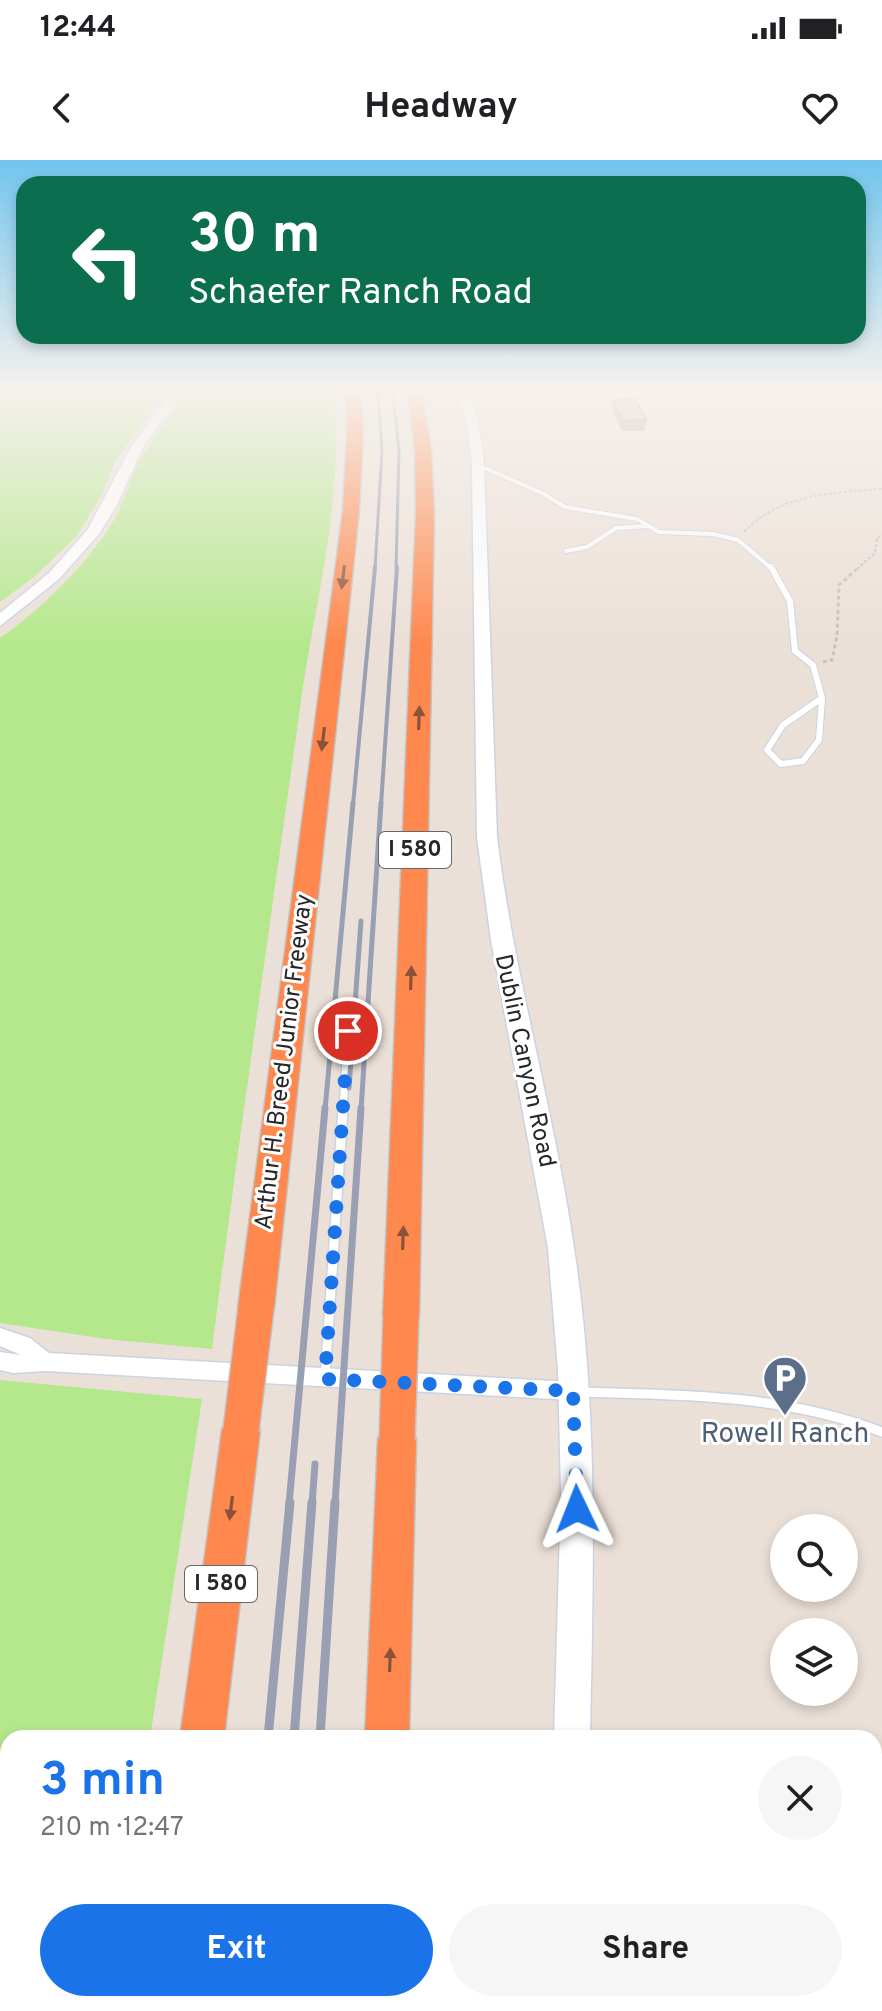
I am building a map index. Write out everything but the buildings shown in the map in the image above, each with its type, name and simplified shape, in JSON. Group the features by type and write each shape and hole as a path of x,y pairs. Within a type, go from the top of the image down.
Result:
{"highway":[{"name":"Arthur H. Breed Junior Freeway","path":"203,1730 256,1308 351,511 353,472"},
{"name":"I 580","path":"387,1730 425,513 424,472"}],"main road":[{"path":"0,621 44,585 88,539 110,505 125,472"},
{"name":"Dublin Canyon Road","path":"478,472 489,864 501,950 558,1234 573,1391 577,1509 572,1730"}],"street":[{"path":"0,1337 23,1344 45,1362"},
{"path":"0,1361 573,1391"}],"lane":[{"path":"495,472 565,507 637,519 659,532 713,534 738,540 768,563 790,601 795,651 813,665 822,698 819,740 803,761 781,764 767,750 783,725 822,698"},
{"path":"566,551 587,547 616,528 649,526"},
{"path":"333,1031 366,1032"},
{"path":"325,1379 348,1031"},
{"path":"573,1391 763,1399 823,1411 882,1432"}],"path":[{"path":"738,540 749,524 773,506 830,494 882,489"},
{"path":"813,665 832,660 837,635 839,585 875,553 877,539 882,534"}],"green space":[{"path":"0,472 111,472 102,494 76,537 34,577 0,602"},
{"path":"135,472 335,472 212,1349 106,1339 0,1323 0,638 48,599 78,568 115,518"},
{"path":"0,1380 202,1399 151,1730 0,1730"}],"railway":[{"path":"375,569 381,472"},
{"path":"396,569 398,472"},
{"path":"353,805 375,567"},
{"path":"381,805 397,567"},
{"path":"325,1110 353,803"},
{"path":"361,1110 381,803"},
{"path":"349,1088 361,921"},
{"path":"289,1504 325,1108"},
{"path":"335,1504 361,1108"},
{"path":"312,1504 315,1464"},
{"path":"269,1730 290,1502"},
{"path":"295,1730 312,1502"},
{"path":"321,1730 335,1502"}],"place":[{"name":"Rowell Ranch","path":"785,1417"}],"route":[{"path":"348,1031 325,1379 573,1391 577,1509"}]}
